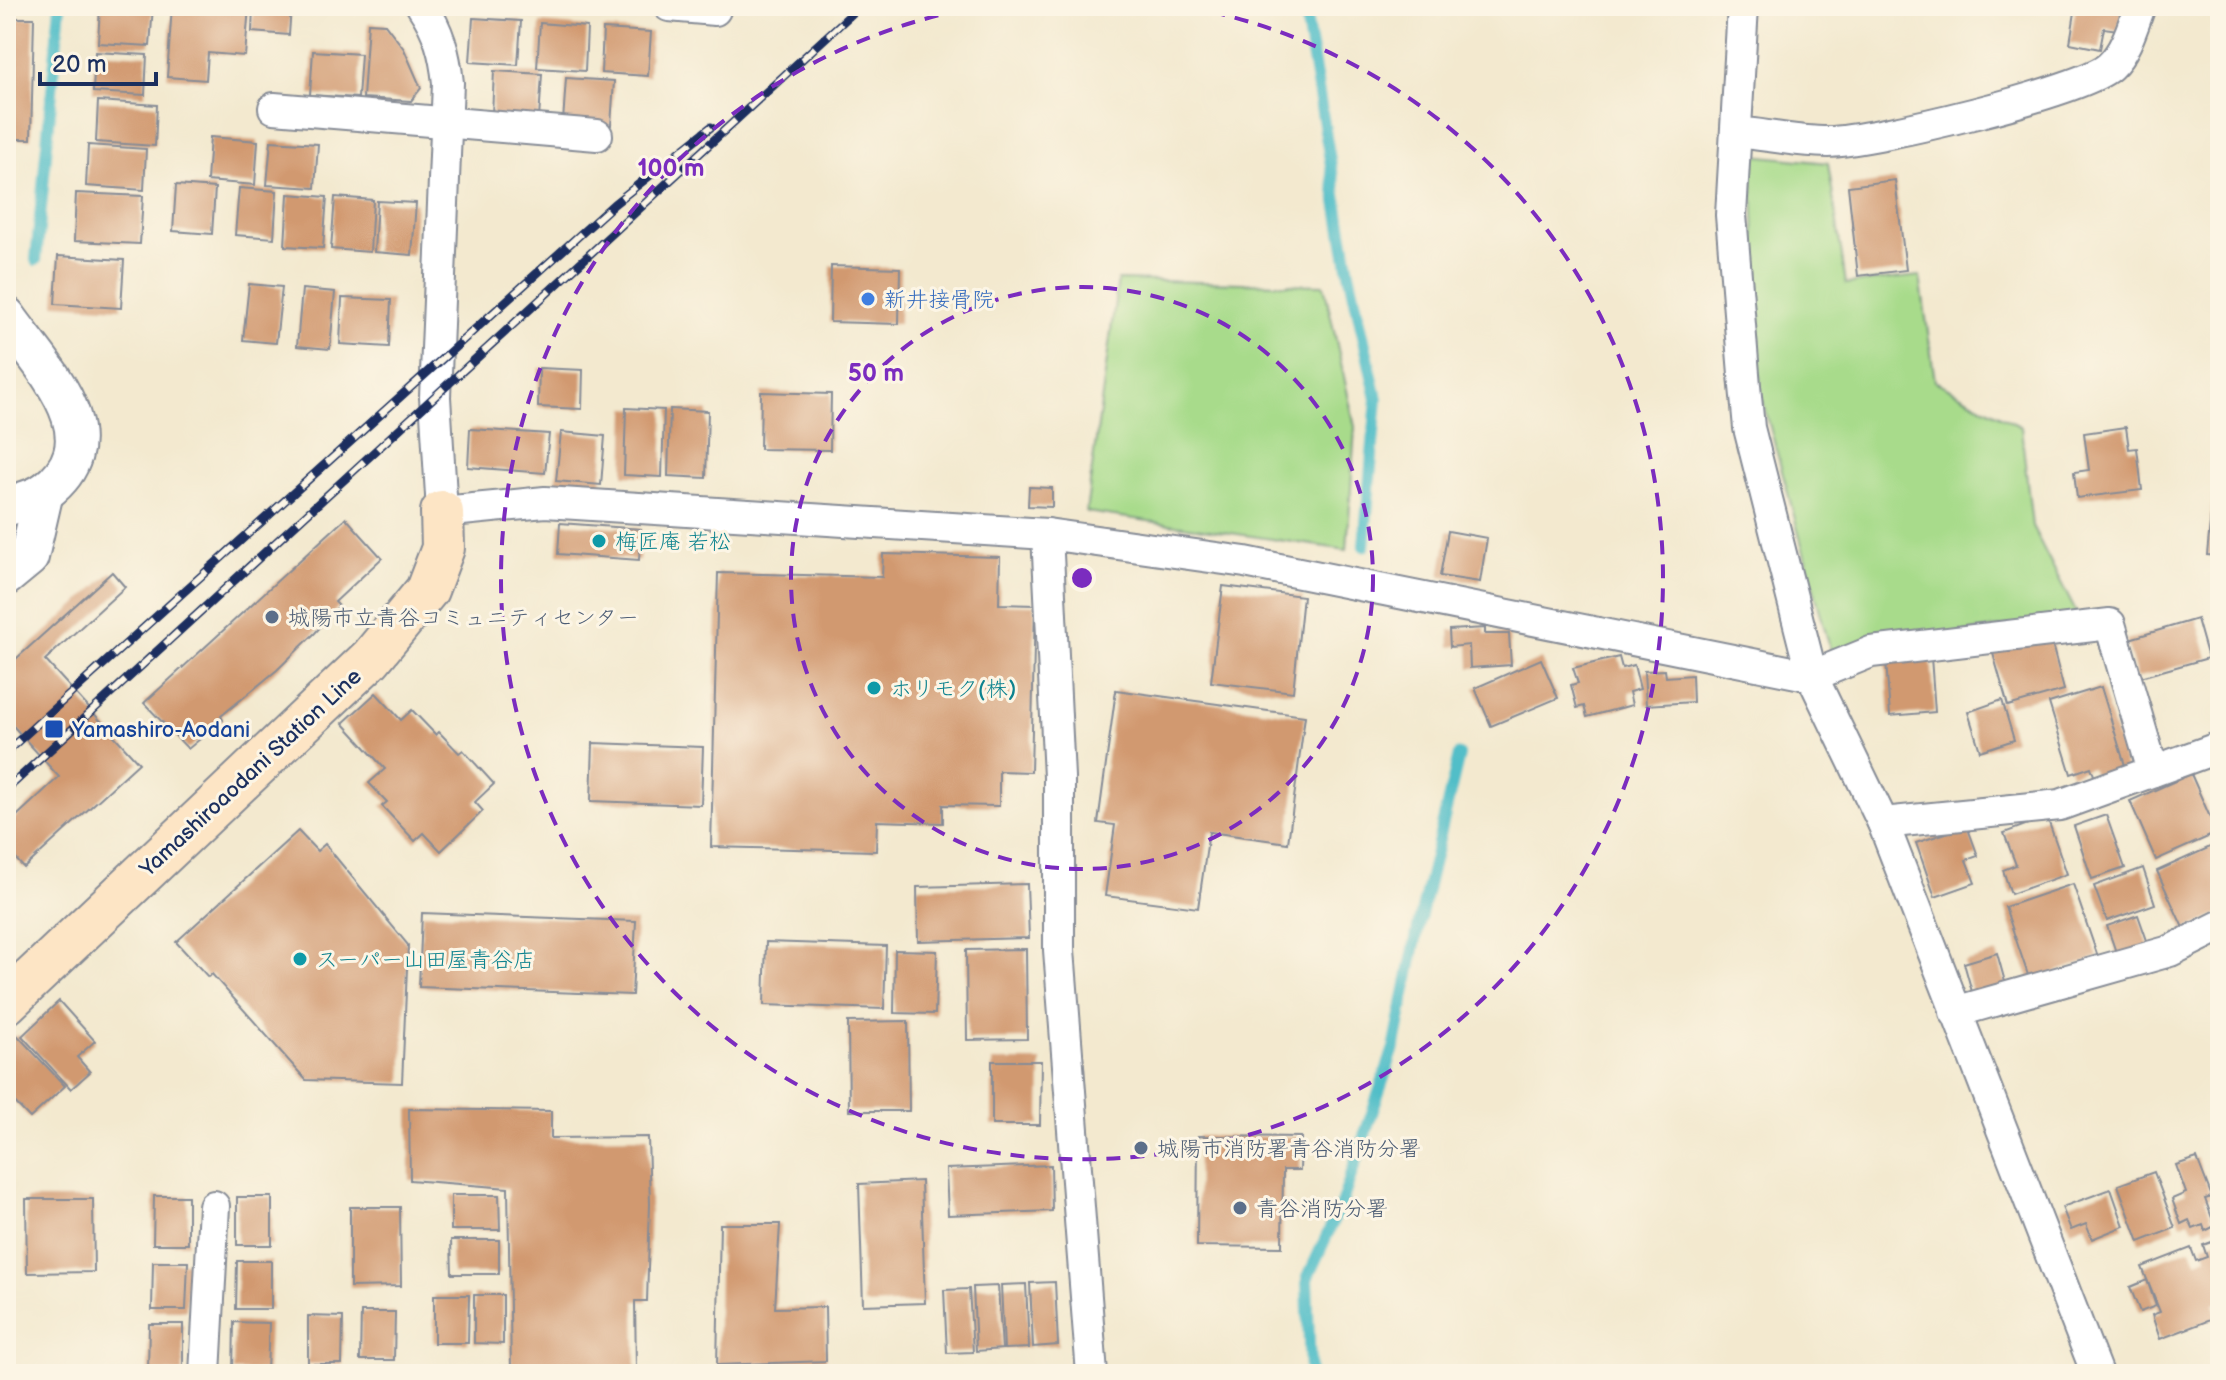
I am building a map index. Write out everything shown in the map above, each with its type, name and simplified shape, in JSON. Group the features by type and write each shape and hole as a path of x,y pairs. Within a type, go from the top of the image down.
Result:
{"main road":[{"name":"Yamashiroaodani Station Line","path":"6,1003 371,658 427,590 443,548 442,512"}],"street":[{"path":"422,6 435,25 445,54 448,83 435,397 442,512 545,502 1047,534 1245,562 1812,676 1871,652 2110,624 2153,771"},
{"path":"669,6 715,10"},
{"path":"1743,6 1731,215 1749,428 1812,676 1883,823 2097,1374"},
{"path":"1737,132 1829,142 1901,131 2036,96 2109,67 2124,45 2140,6"},
{"path":"274,108 597,135"},
{"path":"6,316 75,418 75,451 63,473 44,492 6,507"},
{"path":"6,576 29,557 44,492"},
{"path":"1047,534 1059,777 1059,950 1092,1374"},
{"path":"1883,823 2060,805 2220,747"},
{"path":"1955,1012 2170,951 2220,926"},
{"path":"205,1374 214,1206"}],"green space":[{"path":"1752,155 1828,163 1846,284 1920,276 1935,381 2021,427 2032,526 2078,616 1831,652 1760,390"},
{"path":"1118,280 1324,285 1355,427 1347,550 1086,512"}],"building":[{"path":"100,6 153,6 150,46 98,43"},
{"path":"172,6 249,6 245,56 208,53 206,80 167,77"},
{"path":"253,6 291,6 289,35 252,32"},
{"path":"2076,6 2123,6 2118,30 2104,28 2100,49 2070,43"},
{"path":"6,18 34,18 31,139 9,139"},
{"path":"473,18 521,21 518,65 470,62"},
{"path":"368,23 385,24 404,49 421,88 411,101 363,98"},
{"path":"540,23 587,27 585,71 537,68"},
{"path":"603,29 651,32 648,76 601,73"},
{"path":"313,51 361,54 358,98 310,95"},
{"path":"95,52 147,55 145,95 93,92"},
{"path":"494,71 542,74 539,119 492,115"},
{"path":"566,78 614,81 611,125 563,122"},
{"path":"98,101 157,105 155,146 96,142"},
{"path":"210,137 258,141 255,185 207,181"},
{"path":"271,141 318,144 315,188 267,185"},
{"path":"88,145 146,149 144,190 86,186"},
{"path":"1895,180 1906,270 1858,276 1848,186"},
{"path":"176,185 215,188 212,234 173,231"},
{"path":"239,188 277,191 274,238 235,235"},
{"path":"76,193 143,196 140,244 74,241"},
{"path":"288,194 327,197 323,248 285,246"},
{"path":"335,197 373,200 370,252 331,249"},
{"path":"377,201 416,203 412,255 374,252"},
{"path":"58,256 124,260 121,308 55,304"},
{"path":"831,266 900,268 899,324 830,322"},
{"path":"249,284 282,287 276,343 243,340"},
{"path":"302,289 335,292 330,349 297,346"},
{"path":"342,298 391,300 389,347 340,344"},
{"path":"539,368 583,370 582,409 538,407"},
{"path":"761,392 831,394 830,450 760,449"},
{"path":"626,408 664,410 662,477 624,475"},
{"path":"670,409 708,411 706,478 668,476"},
{"path":"2126,427 2129,449 2137,448 2142,490 2077,498 2074,472 2089,470 2084,433"},
{"path":"470,429 549,434 545,473 468,467"},
{"path":"561,432 605,436 601,485 556,481"},
{"path":"1029,487 1052,488 1052,507 1028,506"},
{"path":"2213,493 2220,494 2220,556 2207,555"},
{"path":"346,518 382,558 335,602 339,606 315,633 188,749 144,703"},
{"name":"梅匠庵 若松","path":"560,523 641,529 639,560 558,554"},
{"path":"1448,531 1487,538 1480,582 1440,576"},
{"name":"ホリモク(株)","path":"883,554 1000,557 999,604 1035,605 1031,772 999,771 999,806 943,805 943,823 877,821 876,851 711,847 718,573 882,577"},
{"path":"112,572 125,587 45,660 139,763 24,868 6,848 6,826 59,777 6,718 6,668"},
{"path":"1223,586 1303,596 1293,692 1211,682"},
{"path":"2197,619 2208,658 2137,678 2126,640"},
{"path":"1485,628 1485,634 1509,634 1511,665 1470,668 1469,645 1450,647 1449,630"},
{"path":"2049,633 2064,690 2008,706 1992,650"},
{"path":"1619,657 1622,668 1634,665 1640,689 1629,692 1632,705 1587,717 1584,706 1577,708 1571,685 1578,683 1573,668"},
{"path":"1931,657 1935,712 1890,716 1886,660"},
{"path":"1541,659 1558,698 1491,726 1475,688"},
{"path":"1665,670 1666,677 1692,675 1693,702 1646,705 1644,671"},
{"path":"2101,687 2127,772 2096,781 2091,767 2071,774 2049,703"},
{"path":"1116,690 1305,716 1288,843 1209,832 1198,908 1105,896 1115,825 1098,823"},
{"path":"376,693 401,720 412,710 436,735 439,732 459,753 463,750 494,784 475,802 483,811 441,851 424,833 415,841 382,806 387,802 369,783 385,769 343,723"},
{"path":"2002,700 2014,740 1980,751 1968,712"},
{"path":"593,743 703,747 701,805 591,801"},
{"path":"2191,774 2217,833 2156,860 2130,801"},
{"path":"2106,815 2125,868 2092,879 2074,826"},
{"path":"2047,817 2067,874 2011,894 2003,870 2016,865 2004,833"},
{"path":"1967,826 1978,856 1966,860 1975,883 1935,897 1916,843"},
{"name":"スーパー山田屋青谷店","path":"298,831 317,851 325,844 408,945 402,1083 306,1080 212,974 208,977 176,942"},
{"path":"2219,843 2220,914 2184,930 2157,871"},
{"path":"2143,868 2155,904 2107,921 2094,886"},
{"path":"1027,884 1029,938 918,941 917,887"},
{"path":"2073,884 2098,957 2030,981 2005,907"},
{"path":"422,913 636,921 632,995 419,987"},
{"path":"2138,915 2150,949 2119,961 2107,926"},
{"path":"766,942 886,946 884,1009 764,1005"},
{"path":"1026,949 1027,1039 967,1040 966,950"},
{"path":"895,950 937,951 935,1014 894,1013"},
{"path":"1997,953 2007,989 1974,999 1964,963"},
{"path":"59,1001 95,1041 77,1057 90,1072 71,1089 22,1036"},
{"path":"908,1021 909,1111 849,1111 848,1022"},
{"path":"17,1035 65,1086 30,1118 6,1093 6,1045"},
{"path":"992,1061 1041,1061 1040,1125 992,1125"},
{"path":"409,1109 551,1111 551,1138 648,1137 650,1204 647,1301 635,1301 636,1368 511,1370 508,1188 410,1180"},
{"name":"青谷消防分署","path":"1198,1136 1301,1137 1300,1170 1283,1170 1282,1247 1197,1246"},
{"path":"2197,1158 2212,1197 2205,1199 2215,1226 2205,1231 2203,1225 2193,1229 2189,1220 2181,1224 2172,1199 2186,1193 2176,1165"},
{"path":"1051,1165 1052,1211 948,1215 946,1169"},
{"path":"2154,1172 2175,1228 2139,1242 2118,1185"},
{"path":"921,1181 925,1303 863,1305 859,1184"},
{"path":"2111,1189 2124,1226 2092,1239 2086,1224 2071,1230 2062,1207"},
{"path":"451,1195 499,1195 500,1230 451,1230"},
{"path":"154,1196 188,1196 188,1244 153,1244"},
{"path":"237,1197 272,1197 272,1245 237,1245"},
{"path":"26,1199 93,1199 94,1272 27,1273"},
{"path":"350,1207 400,1207 401,1286 350,1287"},
{"path":"720,1224 780,1224 775,1308 825,1307 826,1361 717,1365"},
{"path":"2220,1239 2220,1301 2213,1304 2218,1317 2160,1339 2152,1315 2160,1312 2142,1267 2191,1248 2196,1261 2207,1257 2203,1245"},
{"path":"451,1240 499,1240 499,1274 452,1274"},
{"path":"237,1261 271,1261 271,1309 236,1309"},
{"path":"153,1262 188,1262 186,1310 152,1310"},
{"path":"2147,1280 2156,1306 2140,1312 2130,1287"},
{"path":"1055,1282 1058,1345 1033,1347 1030,1283"},
{"path":"1026,1284 1029,1348 1004,1349 1001,1285"},
{"path":"998,1286 1002,1349 976,1351 973,1287"},
{"path":"969,1289 973,1352 947,1353 944,1290"},
{"path":"434,1295 469,1295 468,1343 434,1343"},
{"path":"474,1295 503,1295 503,1344 474,1343"},
{"path":"361,1312 395,1312 394,1360 360,1360"},
{"path":"308,1316 343,1317 342,1364 308,1364"},
{"path":"234,1322 269,1323 267,1371 233,1371"},
{"path":"149,1324 183,1324 183,1373 148,1372"}],"waterway":[{"path":"36,260 60,6"},
{"path":"1304,6 1349,272 1377,399 1364,546"},
{"path":"1310,1374 1307,1279 1342,1202 1395,1045 1419,923 1459,755"}],"railway":[{"path":"6,790 860,6"},
{"path":"6,752 614,204 711,127"}],"place":[{"name":"新井接骨院","path":"868,299"},
{"name":"梅匠庵 若松","path":"599,541"},
{"name":"城陽市立青谷コミュニティセンター","path":"272,617"},
{"name":"ホリモク(株)","path":"874,688"},
{"name":"Yamashiro-Aodani","path":"54,729"},
{"name":"スーパー山田屋青谷店","path":"300,959"},
{"name":"城陽市消防署青谷消防分署","path":"1141,1148"},
{"name":"青谷消防分署","path":"1240,1208"}]}
